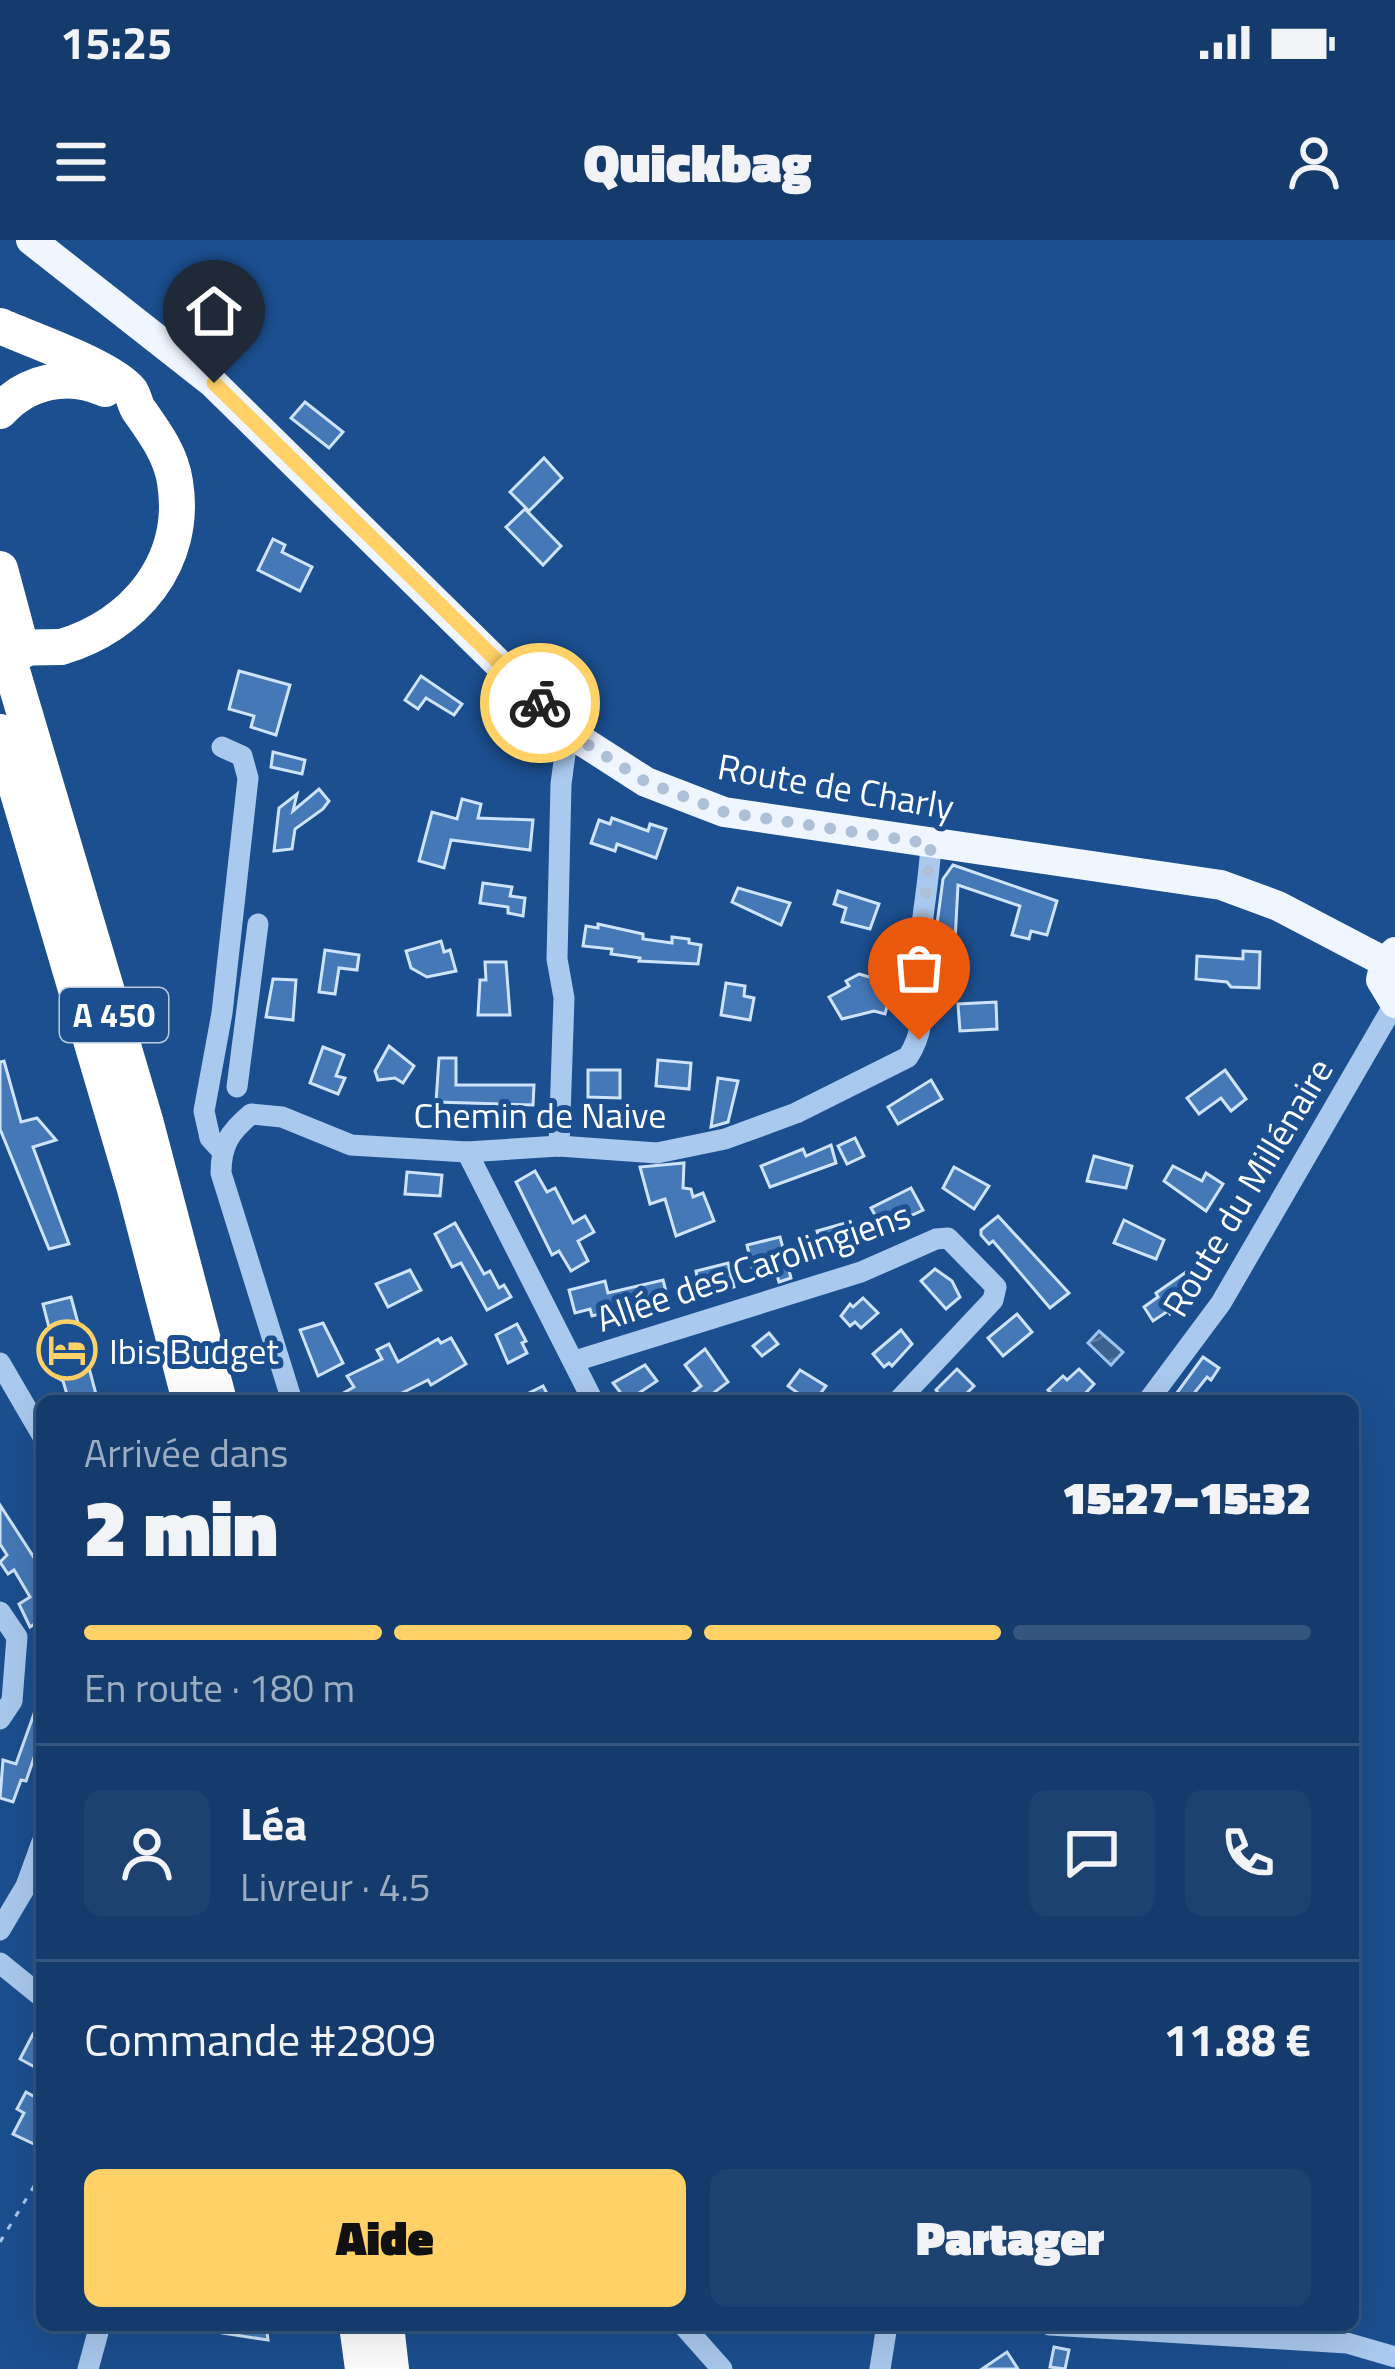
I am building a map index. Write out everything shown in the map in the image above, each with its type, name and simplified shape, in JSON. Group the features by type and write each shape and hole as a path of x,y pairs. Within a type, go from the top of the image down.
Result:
{"highway":[{"path":"0,326 103,373 130,392 153,428 175,481 177,510 168,554 150,590 109,628 61,647 0,648"},
{"path":"0,412 25,390 60,380 101,386 136,406"},
{"path":"0,569 30,681 20,699"},
{"name":"A 450","path":"0,630 145,1120 217,1395"},
{"name":"A 450","path":"0,732 135,1190 188,1395"},
{"path":"0,796 41,918 63,940"},
{"path":"358,2331 363,2369"},
{"path":"387,2331 391,2369"}],"main road":[{"name":"Route de Charly","path":"32,240 214,383 568,732 646,782 724,812 1221,885 1390,957"},
{"path":"1390,957 1383,989 1395,1003"}],"street":[{"path":"559,1146 564,998 557,959 568,732"},
{"path":"220,1150 210,1138 204,1111 213,1076 248,778 242,756 222,747"},
{"name":"Chemin de Naive","path":"251,1114 282,1117 351,1144 467,1152 559,1146 657,1153 724,1139 796,1113 908,1058 923,1023 918,968 931,844"},
{"path":"258,924 237,1087 251,1114 231,1131 220,1150 220,1173 290,1395"},
{"name":"Route du Millénaire","path":"1152,1395 1221,1303 1395,1003"},
{"path":"213,1076 237,1087"},
{"path":"467,1152 590,1395"},
{"name":"Allée des Carolingiens","path":"575,1361 861,1272 948,1238 996,1288 993,1300 904,1395"},
{"path":"0,1363 36,1425"},
{"path":"0,1612 17,1637 12,1701 0,1719"},
{"path":"0,1930 36,1858"},
{"path":"0,1964 36,1991"},
{"path":"88,2369 98,2331"},
{"path":"688,2331 722,2369"},
{"path":"880,2369 887,2331"},
{"path":"889,2331 892,2369"},
{"path":"1149,2331 1347,2343 1395,2357"}],"path":[{"path":"0,2242 36,2183"}],"water":[{"path":"1099,1331 1123,1352 1111,1365 1088,1343"}],"building":[{"path":"219,275 240,297 217,318 198,295"},
{"path":"305,402 343,432 329,448 291,418"},
{"path":"544,458 562,478 529,511 510,492"},
{"path":"525,509 561,546 543,565 506,527"},
{"path":"273,539 285,545 282,552 312,567 300,591 258,570"},
{"path":"239,671 290,685 276,735 251,727 254,716 229,709"},
{"path":"421,676 462,704 454,715 426,698 418,709 405,700"},
{"path":"273,752 305,760 302,774 271,767"},
{"path":"319,789 329,801 295,829 292,849 274,851 279,808 297,794 293,811"},
{"path":"462,799 481,804 478,818 533,820 530,850 451,840 444,868 419,861 432,812 457,819"},
{"path":"612,818 648,831 650,824 666,829 656,858 617,844 615,851 591,843 599,820 610,824"},
{"path":"953,865 1057,901 1047,935 1031,931 1029,939 1012,935 1020,906 958,885 955,941 935,939 943,879"},
{"path":"483,883 512,887 510,896 525,898 523,916 508,913 508,907 480,903"},
{"path":"738,888 790,903 781,925 732,902"},
{"path":"838,891 879,904 870,929 842,922 846,908 834,904"},
{"path":"598,924 643,934 643,939 672,943 672,937 689,939 701,945 698,964 639,961 611,954 612,949 583,946 586,926 598,928"},
{"path":"441,941 444,952 450,950 456,971 427,977 411,968 406,951"},
{"path":"325,950 359,955 357,970 339,968 335,994 319,992"},
{"path":"1243,951 1260,952 1259,988 1196,979 1197,956 1243,959"},
{"path":"485,962 506,962 510,1015 478,1015"},
{"path":"859,974 892,988 885,1014 874,1011 842,1019 829,997"},
{"path":"273,979 296,980 293,1020 266,1017"},
{"path":"726,983 745,986 744,996 754,998 750,1020 721,1015"},
{"path":"996,1002 997,1029 960,1031 958,1004"},
{"path":"389,1046 414,1066 403,1083 395,1078 378,1080 375,1071"},
{"path":"323,1047 344,1055 336,1076 345,1078 338,1094 310,1083"},
{"path":"439,1058 456,1058 456,1085 534,1085 533,1105 436,1102"},
{"path":"658,1060 691,1063 689,1089 656,1086"},
{"path":"4,1061 21,1122 37,1118 56,1140 33,1147 69,1244 49,1249 0,1129 0,1062"},
{"path":"588,1070 620,1070 620,1098 588,1097"},
{"path":"1225,1070 1246,1099 1231,1111 1221,1098 1199,1114 1187,1098"},
{"path":"718,1078 738,1081 728,1122 711,1127"},
{"path":"931,1080 942,1099 898,1124 888,1107"},
{"path":"855,1138 864,1156 847,1164 838,1146"},
{"path":"831,1145 836,1163 770,1187 761,1166 803,1149 806,1156"},
{"path":"1094,1156 1132,1166 1126,1188 1087,1181"},
{"path":"684,1163 683,1188 691,1189 693,1197 703,1193 714,1221 676,1236 665,1199 650,1204 640,1167"},
{"path":"1173,1166 1202,1181 1206,1173 1223,1184 1206,1211 1164,1181"},
{"path":"954,1167 989,1186 974,1209 943,1188"},
{"path":"535,1171 547,1192 555,1188 573,1223 585,1216 594,1232 578,1241 588,1261 571,1271 559,1251 552,1255 516,1182"},
{"path":"407,1172 442,1175 440,1196 405,1194"},
{"path":"911,1188 923,1210 879,1222 871,1208"},
{"path":"998,1216 1069,1293 1050,1308 993,1241 989,1244 981,1235"},
{"path":"1124,1220 1164,1240 1156,1259 1114,1243"},
{"path":"852,1221 857,1241 823,1251 817,1231"},
{"path":"455,1223 484,1274 490,1271 499,1288 504,1285 511,1297 487,1310 461,1263 452,1267 435,1234"},
{"path":"780,1237 791,1278 779,1282 773,1261 752,1267 747,1245"},
{"path":"728,1263 734,1287 695,1297 691,1284 698,1282 696,1271"},
{"path":"935,1269 952,1281 960,1297 946,1309 921,1281"},
{"path":"410,1270 421,1290 388,1307 376,1284"},
{"path":"1189,1270 1198,1283 1185,1292 1189,1298 1153,1321 1144,1307"},
{"path":"663,1280 668,1299 592,1316 590,1309 575,1313 569,1290 605,1281 608,1293"},
{"name":"Ibis Budget","path":"71,1297 85,1349 78,1358 88,1364 96,1395 67,1395 63,1381 56,1377 43,1304"},
{"path":"863,1298 878,1313 861,1328 855,1322 850,1326 841,1316"},
{"path":"1017,1314 1032,1332 1003,1356 988,1338"},
{"path":"323,1323 343,1363 318,1376 300,1330"},
{"path":"517,1324 527,1353 508,1363 496,1335"},
{"path":"901,1330 912,1344 892,1366 884,1367 873,1354"},
{"path":"769,1333 778,1344 762,1356 753,1346"},
{"path":"451,1338 466,1364 431,1385 428,1380 398,1395 340,1395 354,1387 347,1376 382,1359 377,1350 389,1344 398,1362 438,1339 441,1343"},
{"path":"705,1349 728,1382 711,1395 690,1395 701,1386 685,1365"},
{"path":"1203,1357 1219,1368 1193,1395 1175,1395"},
{"path":"645,1365 657,1381 636,1395 622,1395 613,1383"},
{"path":"957,1369 974,1386 965,1395 938,1395 936,1390"},
{"path":"1079,1369 1094,1384 1084,1395 1053,1395 1048,1390 1063,1376 1067,1380"},
{"path":"800,1370 826,1386 819,1395 801,1395 788,1386"},
{"path":"543,1386 548,1395 525,1395"},
{"path":"0,1505 36,1561 36,1623 30,1627 19,1604 30,1597 14,1570 8,1574 0,1562 7,1555 0,1544"},
{"path":"36,1708 36,1752 13,1802 0,1798 3,1760 16,1764"},
{"path":"33,2034 36,2035 36,2068 20,2059"},
{"path":"26,2092 36,2098 34,2144 13,2134 24,2113 17,2109"},
{"path":"267,2331 268,2340 222,2333"},
{"path":"1054,2347 1069,2350 1065,2369 1050,2367"},
{"path":"1007,2352 1018,2369 982,2369"}],"way so far":[{"path":"540,703 568,732 646,782 724,812 931,844 918,968 923,1023 919,1040"}],"place":[{"name":"Ibis Budget","path":"67,1350"}],"route":[{"path":"214,383 540,703"}]}
